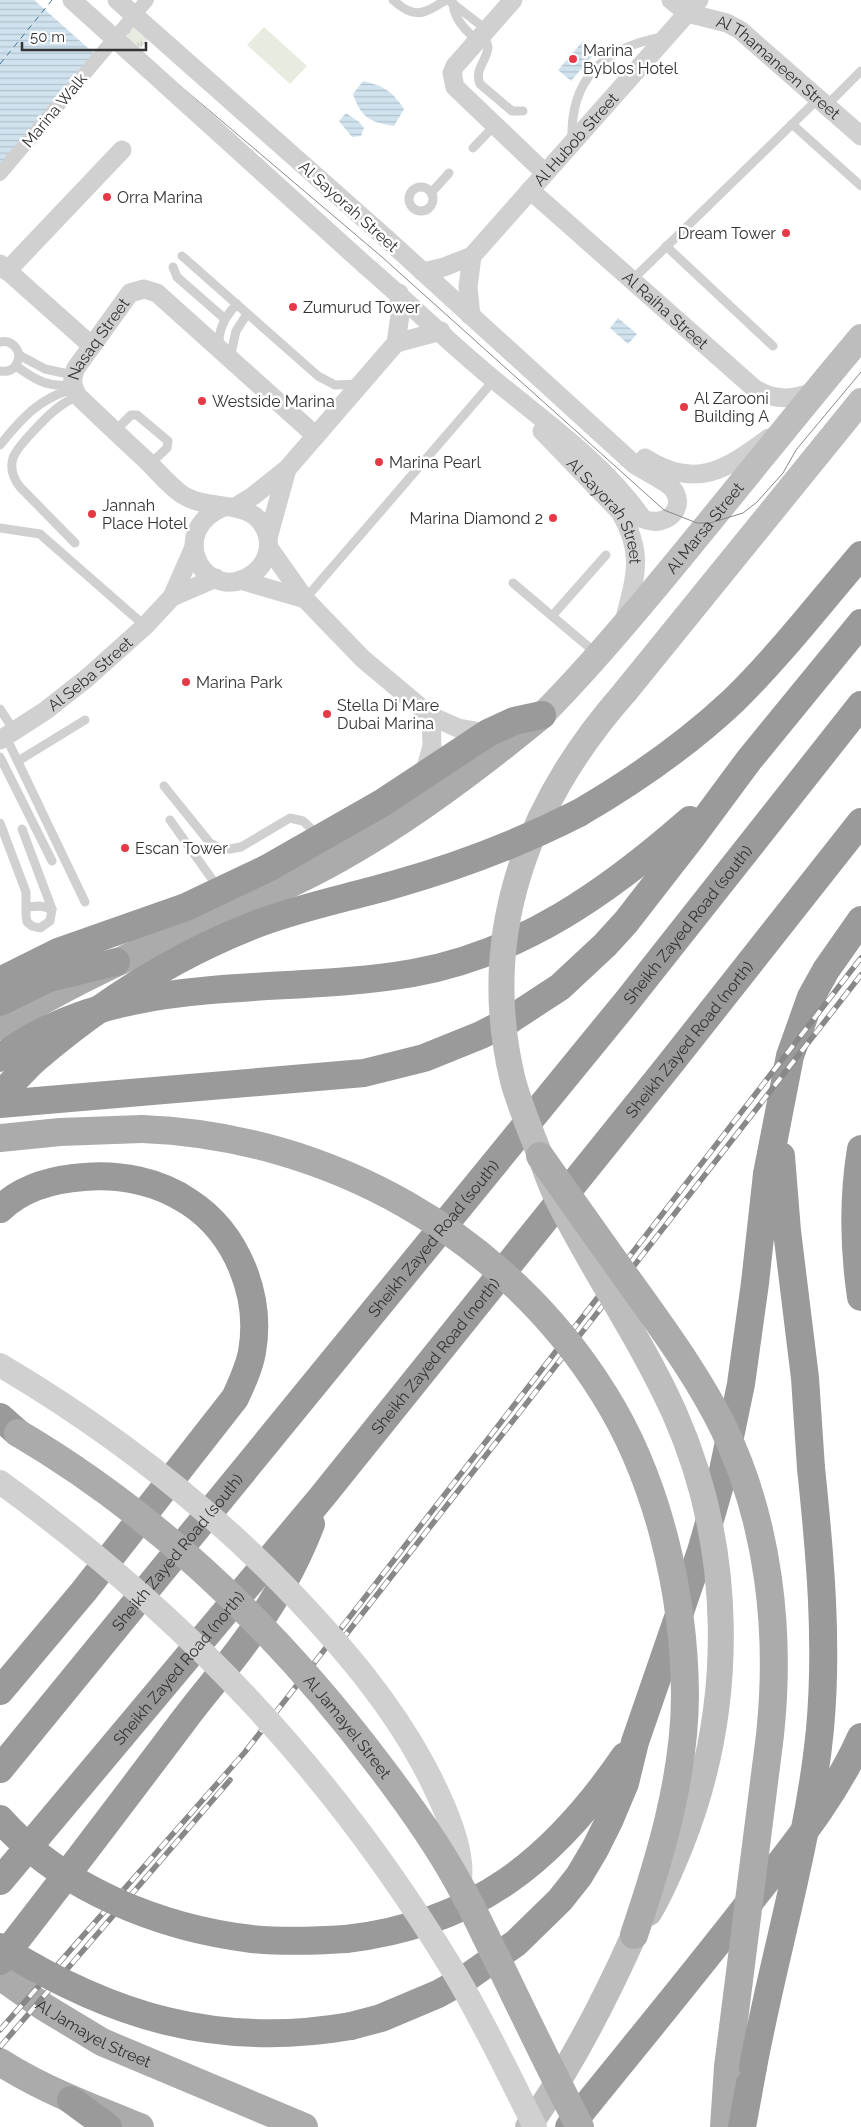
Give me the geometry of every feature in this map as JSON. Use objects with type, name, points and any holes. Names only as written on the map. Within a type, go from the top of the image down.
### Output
[{"type":"highway","points":[[0,1095],[32,1062],[94,1012],[160,970],[206,945],[254,924],[291,912],[474,860],[545,831],[612,794],[675,750],[734,700],[773,658],[861,555]]},
{"type":"highway","points":[[0,1104],[156,1089],[364,1073],[424,1058],[474,1038],[508,1021],[560,987],[605,945],[626,922],[749,760],[861,623]]},
{"type":"highway","name":"Sheikh Zayed Road (south)","points":[[0,1769],[622,1007],[861,705]]},
{"type":"highway","points":[[0,981],[58,952],[150,920],[221,891],[268,868],[382,804],[488,733],[514,721],[542,714]]},
{"type":"highway","points":[[0,1058],[34,1036],[59,1024],[112,1006],[199,992],[357,980],[413,973],[473,958],[502,947],[557,920],[626,873],[690,820],[749,760]]},
{"type":"highway","name":"Sheikh Zayed Road (north)","points":[[0,1881],[321,1498],[670,1064],[861,822]]},
{"type":"highway","points":[[0,1947],[55,1979],[122,2009],[186,2026],[252,2034],[318,2032],[351,2026],[410,2007],[452,1987],[491,1962],[539,1923],[579,1876],[595,1849],[618,1802],[631,1763],[635,1742],[701,1551],[731,1434],[749,1334],[766,1184],[783,1086],[799,1026],[826,970],[861,920]]},
{"type":"highway","points":[[0,1002],[49,978],[116,962]]},
{"type":"highway","points":[[742,2127],[741,2067],[770,1980],[808,1818],[820,1728],[823,1682],[822,1594],[805,1378],[784,1202],[779,1117]]},
{"type":"highway","points":[[861,1149],[856,1193],[856,1226],[861,1297]]},
{"type":"highway","points":[[0,1691],[84,1591],[235,1398],[246,1376],[252,1352],[254,1328],[252,1303],[247,1279],[233,1250],[208,1217],[189,1202],[168,1191],[145,1182],[121,1177],[72,1178],[48,1183],[24,1193],[2,1207]]},
{"type":"highway","points":[[0,1961],[94,1841],[255,1628],[300,1552],[321,1498]]},
{"type":"highway","points":[[569,2127],[723,1936],[817,1815],[844,1773],[861,1738]]},
{"type":"highway","points":[[0,1818],[28,1845],[79,1881],[134,1909],[163,1920],[192,1928],[254,1939],[285,1941],[346,1939],[402,1930],[429,1922],[463,1908],[503,1884],[526,1868],[566,1829],[601,1789],[635,1742]]},
{"type":"highway","points":[[71,2100],[108,2127]]},
{"type":"main road","name":"Al Marsa Street","points":[[542,714],[599,656],[710,523],[861,336]]},
{"type":"main road","points":[[528,2127],[566,2070],[591,2026],[634,1934],[664,1885],[694,1812],[701,1789],[715,1718],[720,1666],[721,1614],[716,1562],[701,1486],[674,1413],[637,1338],[550,1183],[529,1131],[516,1088],[504,1025],[502,971],[507,916],[514,885],[524,855],[550,796],[584,742],[861,401]]},
{"type":"main road","points":[[0,1026],[51,995],[116,962],[269,894],[356,848],[468,774],[542,714]]},
{"type":"main road","points":[[0,1138],[101,1129],[179,1130],[253,1143],[324,1164],[392,1195],[455,1235],[512,1282],[563,1336],[605,1395],[644,1475],[662,1531],[681,1635],[685,1696],[680,1755],[663,1837],[634,1934]]},
{"type":"main road","points":[[540,1156],[680,1354],[710,1401],[736,1458],[747,1488],[768,1580],[773,1624],[774,1691],[741,2067],[724,2127]]},
{"type":"main road","name":"Al Jamayel Street","points":[[6,1425],[84,1475],[146,1521],[176,1547],[262,1630],[318,1689],[369,1752],[416,1817],[460,1885],[580,2127]]},
{"type":"main road","name":"Al Jamayel Street","points":[[0,1976],[44,2008],[102,2042],[304,2127]]},
{"type":"main road","points":[[0,2062],[71,2100],[140,2127]]},
{"type":"street","name":"Al Sayorah Street","points":[[72,0],[441,332],[501,385],[544,419],[612,480],[643,519],[660,523],[667,520],[673,514],[677,504],[676,494],[670,486],[634,464],[579,412],[117,0]]},
{"type":"street","name":"Marina Walk","points":[[0,174],[148,0]]},
{"type":"street","points":[[513,0],[455,66],[452,80],[455,87],[546,173]]},
{"type":"street","points":[[671,0],[693,7]]},
{"type":"street","name":"Al Hubob Street","points":[[422,272],[444,267],[472,256],[693,7]]},
{"type":"street","name":"Al Thamaneen Street","points":[[693,7],[740,30],[861,136]]},
{"type":"street","points":[[92,346],[4,268],[122,150]]},
{"type":"street","name":"Al Raiha Street","points":[[530,190],[755,389],[771,397],[786,399],[801,397],[815,392]]},
{"type":"street","points":[[471,316],[468,287],[472,256]]},
{"type":"street","name":"Nasaq Street","points":[[229,507],[209,505],[181,493],[115,431],[74,386],[92,346],[130,293],[144,289],[157,293],[316,436]]},
{"type":"street","points":[[287,469],[268,543],[266,559],[260,569],[251,576],[232,582],[216,578],[200,566],[195,539],[203,520],[212,512],[229,507],[259,492],[287,469],[396,343],[400,315],[399,294]]},
{"type":"street","points":[[396,343],[441,332]]},
{"type":"street","name":"Al Sayorah Street","points":[[501,385],[524,414],[620,512],[629,527],[635,543],[637,562],[623,626]]},
{"type":"street","name":"Al Sayorah Street","points":[[579,412],[604,426],[640,455],[658,466],[690,475],[721,470],[737,462],[790,423]]},
{"type":"street","name":"Nasaq Street","points":[[181,493],[195,539]]},
{"type":"street","points":[[229,507],[246,510],[257,517],[264,526],[268,543],[305,599],[363,660],[431,716],[458,728],[488,733]]},
{"type":"street","name":"Al Seba Street","points":[[172,598],[195,539]]},
{"type":"street","name":"Al Seba Street","points":[[7,736],[87,678],[145,626],[172,598],[216,578]]},
{"type":"street","points":[[240,580],[305,599]]},
{"type":"street","points":[[424,775],[432,746],[431,716]]},
{"type":"street","points":[[0,1365],[77,1413],[162,1475],[242,1544],[316,1619],[379,1695],[419,1758],[440,1800],[455,1841],[460,1862],[460,1885]]},
{"type":"street","points":[[0,1482],[93,1552],[164,1614],[249,1698],[318,1777],[381,1860],[439,1948],[484,2026],[535,2127]]},
{"type":"lane","points":[[393,0],[404,10],[421,13],[449,1]]},
{"type":"lane","points":[[449,1],[487,43],[488,47],[479,68],[478,78],[480,84],[512,111],[523,111]]},
{"type":"lane","points":[[449,1],[460,24],[481,36]]},
{"type":"lane","points":[[572,142],[573,116],[576,103],[579,92],[590,73],[608,58],[626,48],[646,40],[667,36]]},
{"type":"lane","points":[[631,280],[792,124],[861,71]]},
{"type":"lane","points":[[792,124],[861,186]]},
{"type":"lane","points":[[473,148],[495,125]]},
{"type":"lane","points":[[431,193],[449,173]]},
{"type":"lane","points":[[666,246],[773,346]]},
{"type":"lane","points":[[182,256],[326,382],[344,386],[361,384]]},
{"type":"lane","points":[[173,267],[177,277],[225,318]]},
{"type":"lane","points":[[225,354],[219,333],[225,318],[237,304]]},
{"type":"lane","points":[[225,354],[247,314]]},
{"type":"lane","points":[[0,342],[9,342],[14,345],[20,355],[74,386]]},
{"type":"lane","points":[[0,371],[11,370],[16,366],[20,355]]},
{"type":"lane","points":[[16,366],[48,385],[74,386]]},
{"type":"lane","points":[[305,599],[501,385]]},
{"type":"lane","points":[[0,445],[35,406],[74,386]]},
{"type":"lane","points":[[74,386],[15,453],[12,468],[14,478],[20,487],[75,543]]},
{"type":"lane","points":[[115,431],[131,416],[137,415],[168,441],[167,448],[150,464]]},
{"type":"lane","points":[[0,528],[40,534],[145,626]]},
{"type":"lane","points":[[552,616],[606,555]]},
{"type":"lane","points":[[513,584],[599,656]]},
{"type":"lane","points":[[0,709],[7,736],[18,761],[85,902]]},
{"type":"lane","points":[[18,761],[85,720]]},
{"type":"lane","points":[[0,756],[52,861]]},
{"type":"lane","points":[[164,786],[210,843],[222,849],[230,850],[241,847],[290,818],[303,821],[322,838]]},
{"type":"lane","points":[[170,820],[221,891]]},
{"type":"lane","points":[[0,823],[24,884],[28,922],[36,927],[44,927],[52,917],[52,909],[22,829]]},
{"type":"lane","points":[[27,907],[40,906],[52,909]]},
{"type":"green space","points":[[141,16],[157,29],[129,62],[113,48]]},
{"type":"green space","points":[[264,27],[307,66],[290,84],[247,45]]},
{"type":"water","points":[[0,0],[143,0],[0,166]]},
{"type":"water","points":[[583,41],[596,52],[571,81],[558,70]]},
{"type":"water","points":[[363,81],[387,90],[404,109],[394,126],[379,123],[368,118],[359,109],[353,94]]},
{"type":"water","points":[[346,113],[364,128],[361,136],[352,137],[339,121]]},
{"type":"water","points":[[618,318],[637,334],[628,344],[610,328]]},
{"type":"pier","points":[[34,0],[140,0],[97,56]]},
{"type":"ferry route","points":[[0,64],[52,0]]},
{"type":"tram line","points":[[79,0],[382,257],[664,510],[697,523],[710,523],[743,513],[757,502],[783,473],[796,450],[861,372]]},
{"type":"railway","points":[[0,2030],[245,1752],[861,958]]},
{"type":"railway","points":[[341,1641],[861,975]]},
{"type":"railway","points":[[0,2047],[230,1780]]},
{"type":"place","name":"Marina Byblos Hotel","points":[[573,59]]},
{"type":"place","name":"Orra Marina","points":[[107,197]]},
{"type":"place","name":"Dream Tower","points":[[786,233]]},
{"type":"place","name":"Zumurud Tower","points":[[293,307]]},
{"type":"place","name":"Westside Marina","points":[[202,401]]},
{"type":"place","name":"Al Zarooni Building A","points":[[684,407]]},
{"type":"place","name":"Marina Pearl","points":[[379,462]]},
{"type":"place","name":"Jannah Place Hotel","points":[[92,514]]},
{"type":"place","name":"Marina Diamond 2","points":[[553,518]]},
{"type":"place","name":"Marina Park","points":[[186,682]]},
{"type":"place","name":"Stella Di Mare Dubai Marina","points":[[327,714]]},
{"type":"place","name":"Escan Tower","points":[[125,848]]}]
